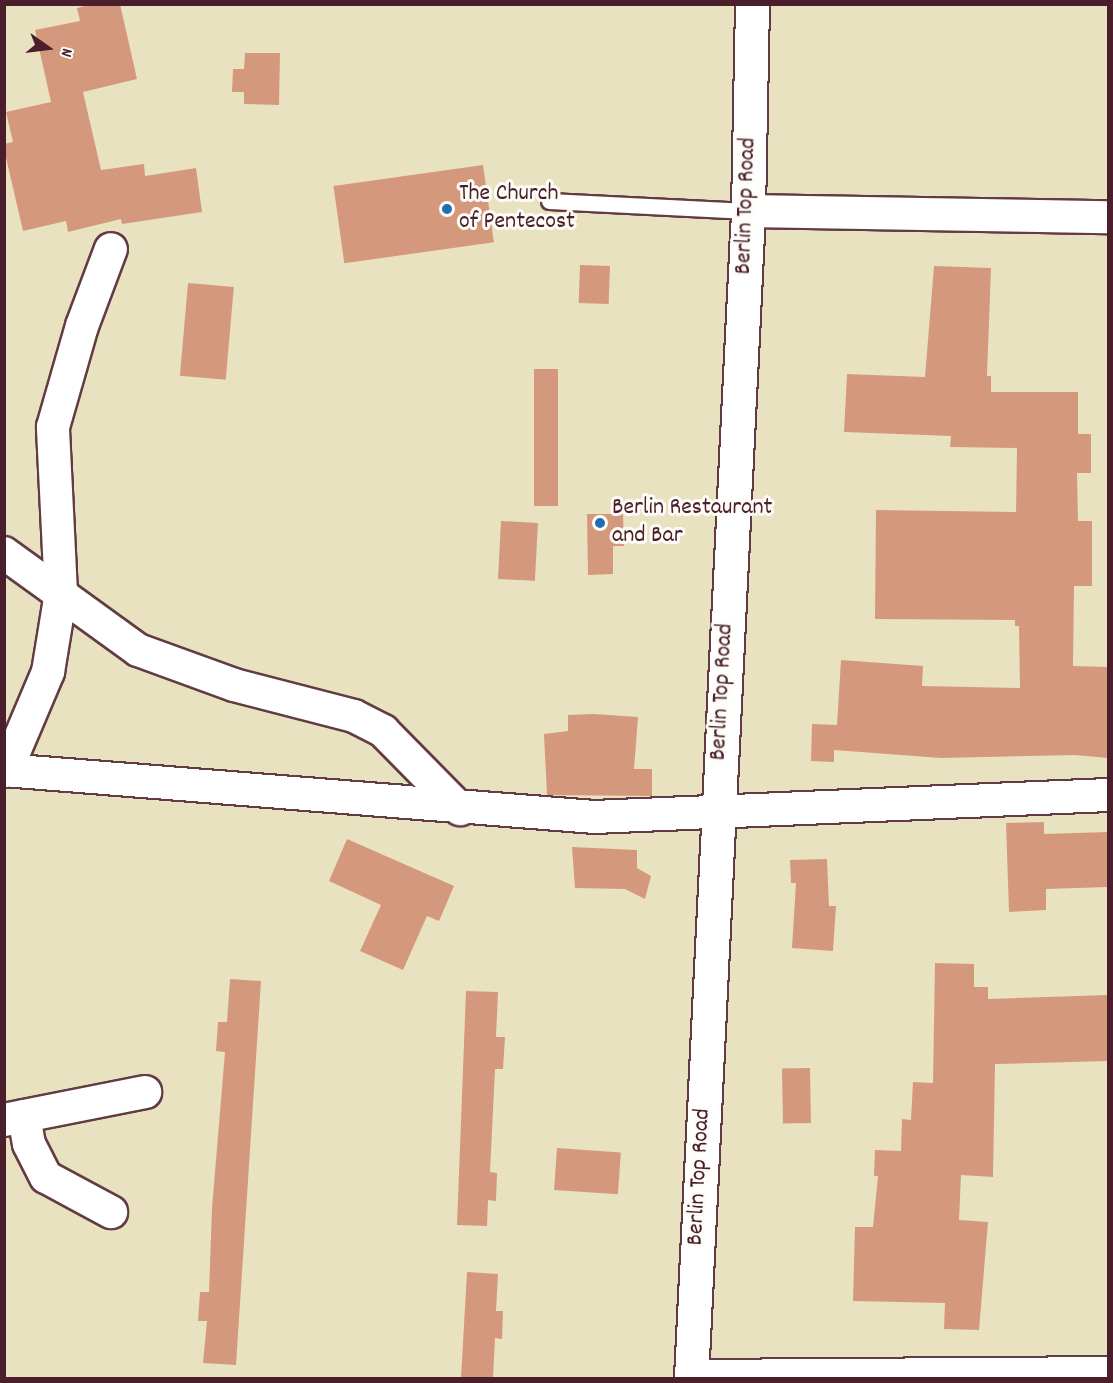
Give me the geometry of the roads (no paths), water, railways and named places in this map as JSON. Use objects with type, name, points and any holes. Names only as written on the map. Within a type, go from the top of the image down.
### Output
[{"type":"street","name":"Berlin Top Road","points":[[691,1377],[716,812],[748,211],[752,4]]},
{"type":"street","points":[[748,211],[1108,217]]},
{"type":"street","points":[[111,249],[82,326],[53,427],[61,594],[48,672],[5,770],[460,809],[594,817],[1108,795]]},
{"type":"street","points":[[4,553],[138,650],[234,685],[354,716],[383,731],[460,809]]},
{"type":"street","points":[[111,1212],[46,1177],[14,1118],[145,1092]]},
{"type":"street","points":[[691,1377],[1108,1373]]},
{"type":"lane","points":[[549,201],[748,211]]},
{"type":"place","name":"The Church of Pentecost","points":[[447,209]]},
{"type":"place","name":"Berlin Restaurant and Bar","points":[[600,523]]}]
